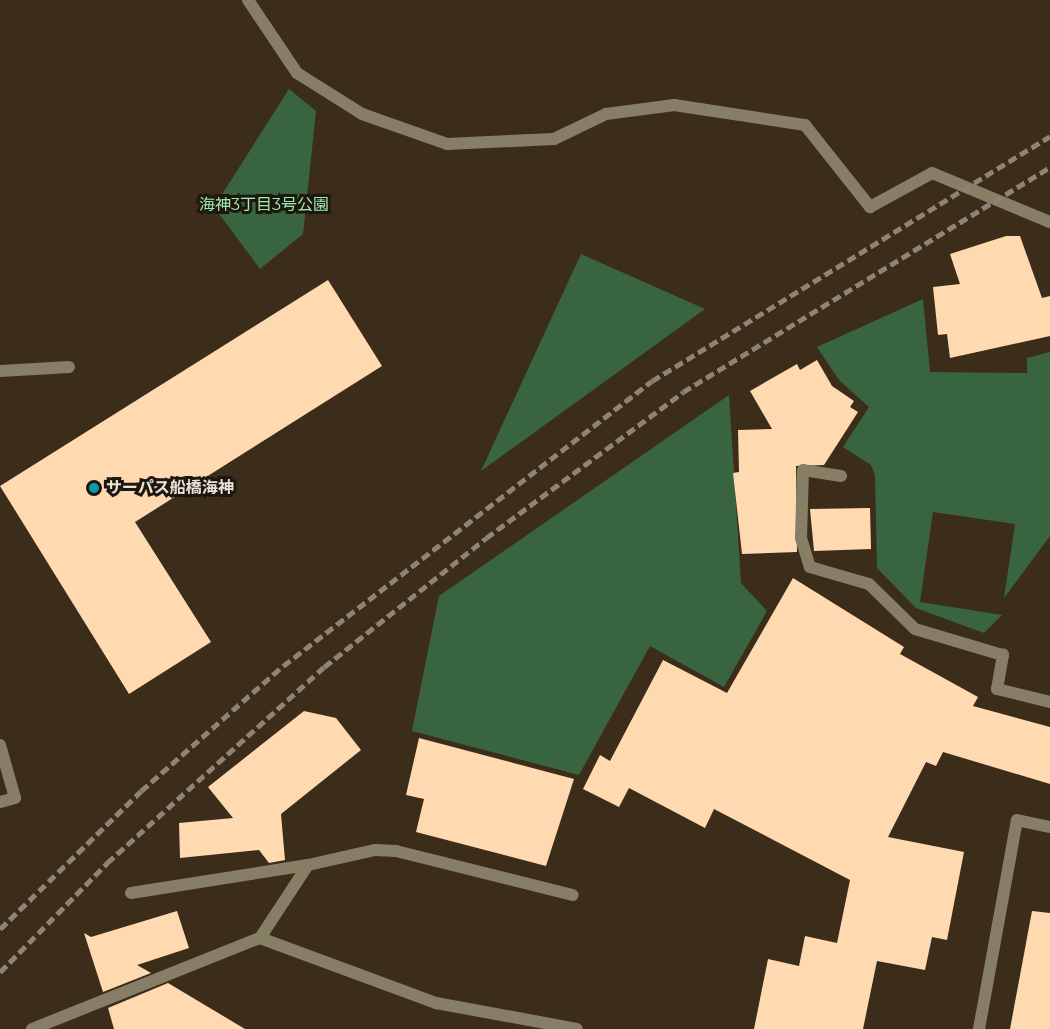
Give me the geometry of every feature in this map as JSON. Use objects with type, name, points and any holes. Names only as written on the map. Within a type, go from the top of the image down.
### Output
[{"type":"street","points":[[248,0],[297,73],[362,114],[447,144],[554,139],[606,114],[674,105],[805,125],[870,207],[932,173],[1050,222]]},
{"type":"street","points":[[0,371],[69,366]]},
{"type":"street","points":[[841,476],[803,470],[801,538],[810,567],[869,584],[915,629],[1003,655],[997,689],[1050,702]]},
{"type":"street","points":[[0,745],[15,798],[0,802]]},
{"type":"street","points":[[979,1029],[1017,820],[1050,826]]},
{"type":"street","points":[[131,893],[308,865],[375,850],[396,850],[573,895]]},
{"type":"street","points":[[32,1029],[260,938],[308,865]]},
{"type":"street","points":[[260,938],[436,1002],[577,1029]]},
{"type":"green space","name":"海神3丁目3号公園","points":[[289,89],[316,111],[303,234],[260,269],[214,207]]},
{"type":"green space","points":[[581,254],[705,309],[481,471]]},
{"type":"green space","points":[[923,299],[930,372],[1027,373],[1027,358],[1050,352],[1050,536],[1004,598],[1015,524],[933,512],[920,602],[1002,615],[984,633],[916,608],[877,568],[875,475],[871,465],[843,447],[869,407],[839,380],[817,347]]},
{"type":"green space","points":[[729,395],[741,583],[767,611],[724,687],[650,646],[579,775],[412,731],[439,596]]},
{"type":"building","points":[[1006,236],[1020,236],[1042,298],[1050,296],[1050,336],[950,358],[947,334],[938,335],[933,287],[960,284],[950,254]]},
{"type":"building","name":"サーパス船橋海神","points":[[328,280],[382,366],[135,522],[211,642],[129,694],[0,486]]},
{"type":"building","points":[[817,360],[832,386],[854,401],[850,407],[858,412],[824,465],[796,466],[797,552],[742,554],[733,473],[739,472],[738,430],[772,429],[750,391],[797,364],[800,370]]},
{"type":"building","points":[[870,508],[871,549],[814,551],[810,509]]},
{"type":"building","points":[[793,578],[904,647],[900,654],[978,697],[973,706],[1050,727],[1050,784],[943,752],[936,766],[926,762],[888,837],[964,852],[947,940],[932,937],[925,970],[877,961],[863,1029],[754,1029],[768,959],[799,966],[805,936],[837,943],[850,880],[714,809],[705,828],[629,788],[619,807],[583,789],[600,755],[610,761],[663,660],[727,693]]},
{"type":"building","points":[[304,711],[336,718],[361,750],[281,814],[285,860],[269,863],[259,850],[180,858],[179,823],[233,818],[208,787]]},
{"type":"building","points":[[419,738],[574,779],[546,866],[416,832],[424,799],[406,795]]},
{"type":"building","points":[[177,911],[189,948],[137,965],[151,973],[103,992],[84,933],[91,937]]},
{"type":"building","points":[[1032,911],[1050,913],[1050,1029],[1010,1029]]},
{"type":"building","points":[[168,983],[245,1029],[114,1029],[108,1008]]},
{"type":"railway","points":[[0,929],[141,791],[283,666],[652,381],[1050,136]]},
{"type":"railway","points":[[0,972],[107,863],[324,667],[486,538],[683,392],[1050,167]]},
{"type":"place","name":"サーパス船橋海神","points":[[94,488]]}]
